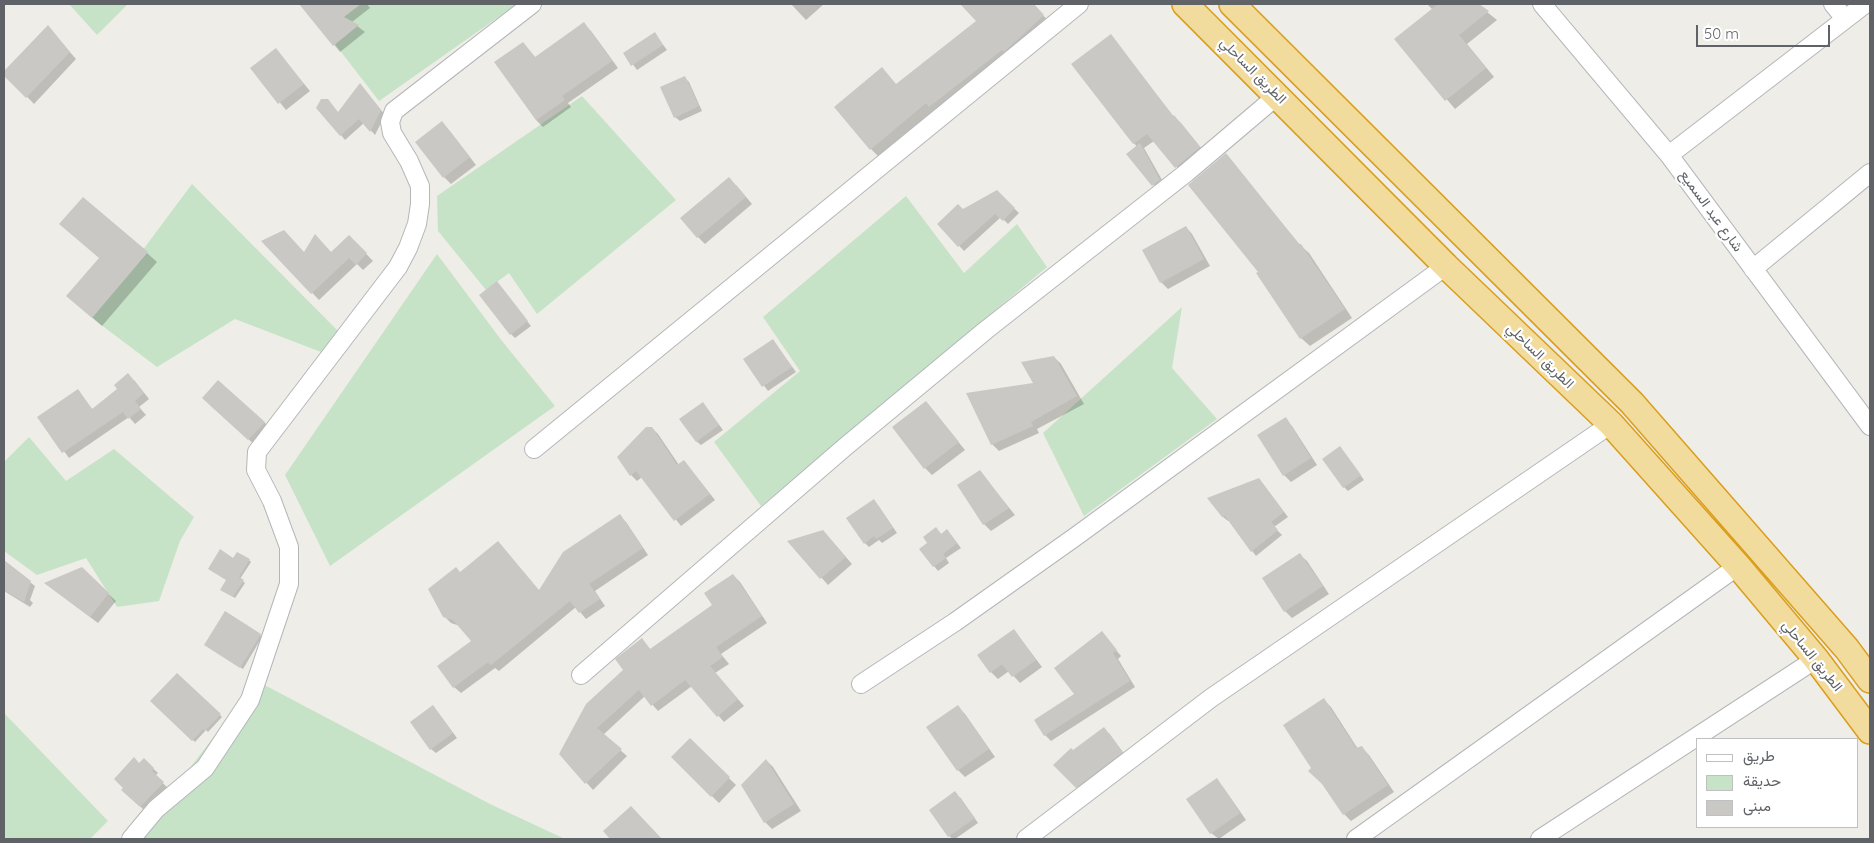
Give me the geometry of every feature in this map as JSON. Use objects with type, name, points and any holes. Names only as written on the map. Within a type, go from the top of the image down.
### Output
[{"type":"highway","name":"الطريق الساحلي","points":[[1185,4],[1278,95],[1446,266],[1612,424],[1738,566],[1816,658],[1870,731]]},
{"type":"highway","points":[[1232,4],[1632,403],[1847,649],[1870,680]]},
{"type":"street","points":[[131,839],[156,809],[205,768],[250,700],[289,584],[289,547],[272,501],[256,470],[257,452],[398,267],[408,248],[417,224],[420,186],[409,161],[392,133],[390,122],[394,111],[532,4]]},
{"type":"street","points":[[534,449],[1079,4]]},
{"type":"street","name":"شارع عبد السميع","points":[[1542,4],[1669,155],[1870,426]]},
{"type":"street","points":[[1833,4],[1845,18]]},
{"type":"street","points":[[1669,155],[1865,4]]},
{"type":"street","points":[[582,675],[845,447],[986,330],[1186,173],[1278,95]]},
{"type":"street","points":[[1753,269],[1870,172]]},
{"type":"street","points":[[861,684],[955,622],[1076,537],[1446,266]]},
{"type":"street","points":[[1026,839],[1211,698],[1612,424]]},
{"type":"street","points":[[1356,839],[1738,566]]},
{"type":"street","points":[[1540,839],[1816,658]]},
{"type":"green space","points":[[69,4],[128,4],[97,35]]},
{"type":"green space","points":[[304,4],[517,4],[379,101]]},
{"type":"green space","points":[[582,96],[676,200],[537,314],[509,273],[486,290],[438,231],[437,196]]},
{"type":"green space","points":[[192,184],[344,337],[321,352],[235,319],[157,367],[92,318]]},
{"type":"green space","points":[[906,196],[964,273],[1017,224],[1047,267],[761,506],[714,442],[800,371],[763,317]]},
{"type":"green space","points":[[437,254],[502,341],[555,406],[330,566],[285,475]]},
{"type":"green space","points":[[1182,307],[1172,368],[1217,419],[1084,516],[1043,433]]},
{"type":"green space","points":[[29,437],[66,481],[114,449],[194,517],[180,541],[159,601],[117,607],[86,558],[37,575],[4,551],[4,462]]},
{"type":"green space","points":[[257,681],[490,804],[565,839],[135,839]]},
{"type":"green space","points":[[4,713],[108,821],[90,839],[4,839]]},
{"type":"building","points":[[299,4],[361,4],[344,17],[359,25],[333,46]]},
{"type":"building","points":[[960,4],[1034,4],[1044,15],[1004,52],[1002,50],[929,107],[926,103],[870,150],[834,107],[882,67],[896,84],[976,21]]},
{"type":"building","points":[[1438,4],[1479,4],[1489,11],[1459,35],[1486,68],[1445,101],[1394,39]]},
{"type":"building","points":[[584,22],[612,61],[562,96],[565,100],[536,120],[494,62],[523,42],[535,57]]},
{"type":"building","points":[[48,25],[70,52],[26,98],[4,76],[4,71]]},
{"type":"building","points":[[655,32],[663,45],[631,66],[623,53]]},
{"type":"building","points":[[1111,34],[1173,116],[1200,147],[1175,168],[1147,134],[1133,144],[1071,64]]},
{"type":"building","points":[[276,48],[304,84],[278,104],[250,68]]},
{"type":"building","points":[[685,76],[699,106],[674,118],[660,87]]},
{"type":"building","points":[[360,83],[381,110],[370,132],[359,119],[340,136],[316,108],[321,99],[328,99],[338,112]]},
{"type":"building","points":[[442,121],[470,157],[443,178],[415,142]]},
{"type":"building","points":[[1140,143],[1160,180],[1152,186],[1126,154]]},
{"type":"building","points":[[1226,153],[1299,244],[1301,244],[1345,309],[1300,339],[1256,273],[1258,272],[1188,185]]},
{"type":"building","points":[[729,177],[746,197],[697,238],[680,218]]},
{"type":"building","points":[[997,190],[1015,208],[1003,221],[995,214],[958,247],[937,224],[958,204],[963,209]]},
{"type":"building","points":[[83,197],[148,252],[92,318],[66,296],[99,258],[59,224]]},
{"type":"building","points":[[1186,226],[1204,259],[1160,283],[1142,250]]},
{"type":"building","points":[[284,230],[304,252],[315,234],[331,252],[349,235],[367,253],[356,265],[349,258],[311,294],[261,241]]},
{"type":"building","points":[[497,281],[528,321],[510,335],[479,295]]},
{"type":"building","points":[[773,339],[792,367],[762,387],[743,359]]},
{"type":"building","points":[[1054,356],[1077,396],[1031,422],[1033,426],[991,445],[966,393],[1033,383],[1021,362]]},
{"type":"building","points":[[128,373],[144,393],[135,401],[141,409],[128,419],[123,412],[62,453],[37,417],[78,389],[92,409],[117,389],[114,385]]},
{"type":"building","points":[[218,380],[265,422],[248,440],[202,398]]},
{"type":"building","points":[[926,401],[959,442],[924,469],[892,427]]},
{"type":"building","points":[[703,402],[719,425],[696,442],[679,419]]},
{"type":"building","points":[[1286,417],[1311,458],[1283,476],[1257,435]]},
{"type":"building","points":[[646,427],[652,427],[677,465],[684,460],[710,494],[674,521],[636,471],[630,476],[617,457]]},
{"type":"building","points":[[1340,446],[1361,475],[1343,488],[1322,459]]},
{"type":"building","points":[[980,470],[1009,508],[983,525],[957,485]]},
{"type":"building","points":[[1259,478],[1284,512],[1271,522],[1278,530],[1251,552],[1225,516],[1222,517],[1207,498]]},
{"type":"building","points":[[874,499],[893,528],[876,539],[874,536],[864,544],[846,518]]},
{"type":"building","points":[[620,514],[643,548],[589,584],[600,599],[579,613],[570,601],[491,665],[488,662],[453,688],[437,666],[471,641],[453,620],[443,617],[428,589],[456,567],[460,572],[498,541],[539,590],[563,552]]},
{"type":"building","points":[[936,527],[941,534],[947,529],[957,543],[943,554],[946,558],[933,567],[919,549],[927,543],[923,537]]},
{"type":"building","points":[[823,530],[846,557],[820,579],[787,541]]},
{"type":"building","points":[[220,549],[233,558],[237,552],[250,559],[239,577],[244,580],[233,597],[220,590],[226,580],[208,569]]},
{"type":"building","points":[[1300,553],[1323,586],[1284,612],[1262,578]]},
{"type":"building","points":[[4,560],[31,581],[24,602],[4,590]]},
{"type":"building","points":[[82,567],[109,593],[90,617],[44,583]]},
{"type":"building","points":[[733,574],[762,616],[716,647],[723,657],[710,666],[738,699],[717,717],[685,680],[651,706],[639,690],[597,728],[622,749],[585,784],[559,754],[586,704],[623,670],[615,659],[642,638],[650,649],[712,605],[704,593]]},
{"type":"building","points":[[225,611],[261,634],[240,668],[204,645]]},
{"type":"building","points":[[1014,629],[1036,660],[1012,677],[1002,664],[990,673],[977,655]]},
{"type":"building","points":[[1102,631],[1117,650],[1113,653],[1130,681],[1044,736],[1034,720],[1074,694],[1054,668]]},
{"type":"building","points":[[177,673],[221,714],[205,731],[203,729],[192,741],[150,701]]},
{"type":"building","points":[[1324,698],[1356,748],[1362,746],[1388,785],[1343,815],[1322,784],[1308,771],[1311,768],[1283,725]]},
{"type":"building","points":[[433,705],[453,733],[430,750],[410,722]]},
{"type":"building","points":[[958,705],[989,749],[957,771],[926,727]]},
{"type":"building","points":[[1104,727],[1123,752],[1076,788],[1053,765],[1071,748],[1073,750]]},
{"type":"building","points":[[690,738],[730,777],[711,797],[671,757]]},
{"type":"building","points":[[134,757],[139,763],[144,758],[154,768],[152,771],[164,782],[140,807],[121,790],[123,788],[114,779]]},
{"type":"building","points":[[766,759],[794,804],[764,823],[741,785]]},
{"type":"building","points":[[1217,778],[1240,813],[1210,834],[1186,799]]},
{"type":"building","points":[[955,791],[975,818],[948,837],[929,810]]},
{"type":"building","points":[[631,806],[662,839],[610,839],[603,831]]}]
